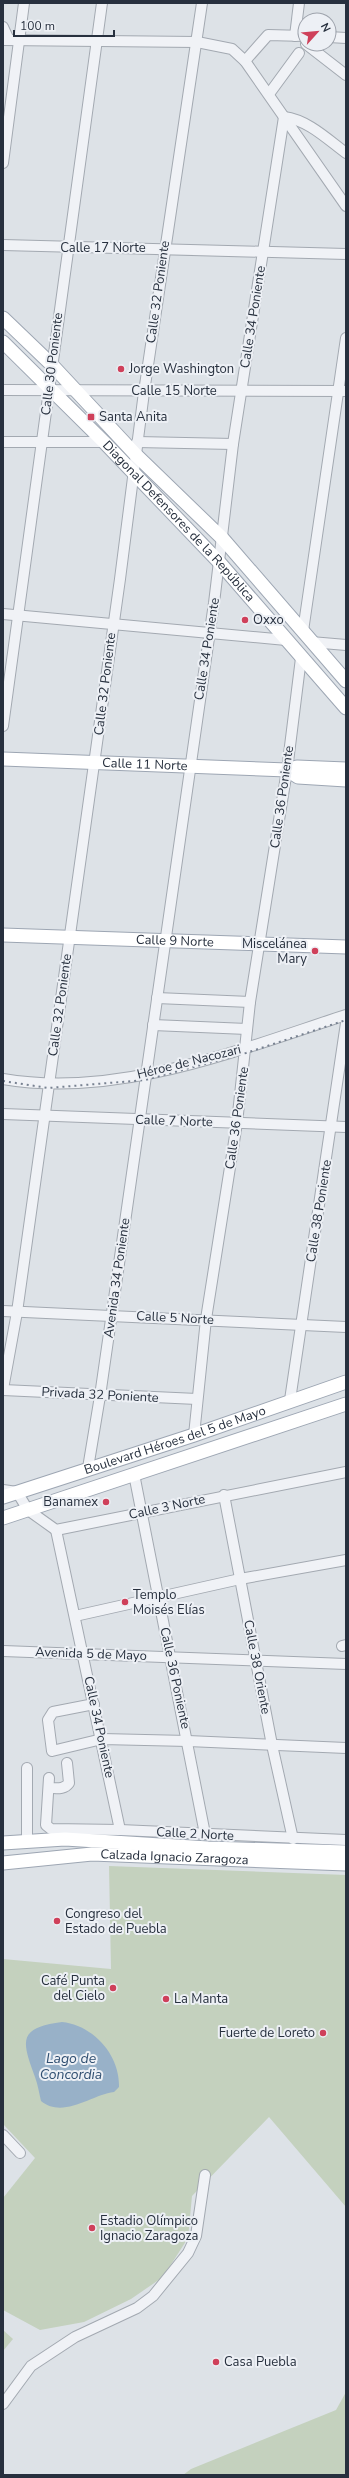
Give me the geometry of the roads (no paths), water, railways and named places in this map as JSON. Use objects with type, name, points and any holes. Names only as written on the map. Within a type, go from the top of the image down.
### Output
[{"type":"main road","name":"Diagonal Defensores de la República","points":[[3,318],[136,448],[223,539],[346,681]]},
{"type":"main road","name":"Diagonal Defensores de la República","points":[[3,342],[104,442],[219,562],[346,708]]},
{"type":"main road","name":"Calle 11 Norte","points":[[3,759],[287,770],[297,766],[346,769]]},
{"type":"main road","name":"Calle 11 Norte","points":[[287,770],[298,776],[346,780]]},
{"type":"main road","name":"Calle 9 Norte","points":[[3,935],[346,946]]},
{"type":"main road","name":"Boulevard Héroes del 5 de Mayo","points":[[3,1497],[88,1468],[194,1435],[290,1400],[346,1382]]},
{"type":"main road","name":"Boulevard Héroes del 5 de Mayo","points":[[3,1518],[346,1404]]},
{"type":"main road","name":"Calzada Ignacio Zaragoza","points":[[3,1843],[65,1834],[208,1848],[346,1852]]},
{"type":"main road","name":"Calzada Ignacio Zaragoza","points":[[3,1863],[92,1854],[346,1864]]},
{"type":"street","points":[[3,158],[10,40],[24,3]]},
{"type":"street","name":"Calle 30 Poniente","points":[[3,726],[50,389],[67,248],[102,3]]},
{"type":"street","name":"Calle 32 Poniente","points":[[3,1390],[17,1312],[48,1084],[95,763],[164,248],[202,3]]},
{"type":"street","points":[[3,27],[10,40]]},
{"type":"street","points":[[245,61],[268,35],[297,36]]},
{"type":"street","points":[[10,40],[197,42],[232,49],[245,61],[269,94],[346,206]]},
{"type":"street","points":[[316,52],[346,75]]},
{"type":"street","points":[[269,94],[299,53]]},
{"type":"street","points":[[284,117],[297,119],[307,124],[346,153]]},
{"type":"street","name":"Calle 34 Poniente","points":[[144,1087],[147,1076],[165,940],[223,539],[233,444],[284,117]]},
{"type":"street","name":"Calle 17 Norte","points":[[3,245],[67,248],[164,248],[263,253],[346,254]]},
{"type":"street","points":[[303,631],[342,391],[346,338]]},
{"type":"street","name":"Calle 15 Norte","points":[[3,390],[50,389],[144,392],[342,391]]},
{"type":"street","points":[[3,442],[104,442]]},
{"type":"street","points":[[136,448],[233,444]]},
{"type":"street","points":[[3,614],[286,640]]},
{"type":"street","points":[[312,642],[346,645]]},
{"type":"street","name":"Calle 36 Poniente","points":[[194,1435],[206,1319],[237,1123],[247,1048],[250,1002],[287,770],[301,658]]},
{"type":"street","points":[[157,998],[250,1002]]},
{"type":"street","name":"Héroe de Nacozari","points":[[3,1079],[48,1084],[147,1076],[247,1048],[346,1015]]},
{"type":"street","name":"Calle 38 Poniente","points":[[290,1400],[332,1126],[346,1023]]},
{"type":"street","points":[[153,1025],[248,1029]]},
{"type":"street","name":"Avenida 34 Poniente","points":[[88,1468],[112,1315],[144,1087]]},
{"type":"street","name":"Calle 7 Norte","points":[[3,1114],[346,1127]]},
{"type":"street","name":"Calle 5 Norte","points":[[3,1311],[206,1319],[346,1327]]},
{"type":"street","name":"Privada 32 Poniente","points":[[3,1390],[100,1396],[197,1399]]},
{"type":"street","name":"Calle 3 Norte","points":[[56,1530],[224,1495],[346,1472]]},
{"type":"street","name":"Calle 36 Poniente","points":[[134,1474],[188,1741],[205,1834]]},
{"type":"street","points":[[3,1490],[17,1492],[28,1510],[56,1530]]},
{"type":"street","name":"Calle 38 Oriente","points":[[224,1495],[272,1745],[293,1839]]},
{"type":"street","name":"Calle 34 Poniente","points":[[56,1530],[102,1739],[120,1830]]},
{"type":"street","points":[[75,1616],[240,1580],[346,1560]]},
{"type":"street","name":"Avenida 5 de Mayo","points":[[3,1650],[346,1664]]},
{"type":"street","points":[[94,1704],[53,1712],[48,1720],[52,1751],[102,1739],[346,1748]]},
{"type":"street","points":[[65,1834],[51,1829],[46,1825],[49,1783],[64,1788],[67,1786],[69,1783],[67,1763]]},
{"type":"street","points":[[27,1768],[27,1840]]},
{"type":"street","name":"Calle 2 Norte","points":[[84,1835],[120,1830],[293,1839],[346,1840]]},
{"type":"street","points":[[3,2135],[20,2153]]},
{"type":"street","points":[[3,2404],[31,2366],[75,2337],[137,2308],[153,2296],[188,2253],[196,2236],[205,2175]]},
{"type":"water","name":"Lago de Concordia","points":[[62,2022],[73,2024],[94,2035],[110,2053],[118,2075],[119,2087],[114,2092],[68,2107],[58,2108],[41,2101],[37,2083],[27,2054],[27,2038],[30,2033],[37,2028]]},
{"type":"railway","points":[[3,1081],[48,1088],[145,1080],[246,1053],[346,1020]]},
{"type":"place","name":"Jorge Washington","points":[[121,369]]},
{"type":"place","name":"Santa Anita","points":[[91,417]]},
{"type":"place","name":"Oxxo","points":[[245,620]]},
{"type":"place","name":"Miscelánea Mary","points":[[315,951]]},
{"type":"place","name":"Banamex","points":[[106,1502]]},
{"type":"place","name":"Templo Moisés Elías","points":[[125,1602]]},
{"type":"place","name":"Congreso del Estado de Puebla","points":[[57,1921]]},
{"type":"place","name":"Café Punta del Cielo","points":[[113,1988]]},
{"type":"place","name":"La Manta","points":[[166,1999]]},
{"type":"place","name":"Fuerte de Loreto","points":[[323,2033]]},
{"type":"place","name":"Estadio Olímpico Ignacio Zaragoza","points":[[92,2228]]},
{"type":"place","name":"Casa Puebla","points":[[216,2362]]}]
